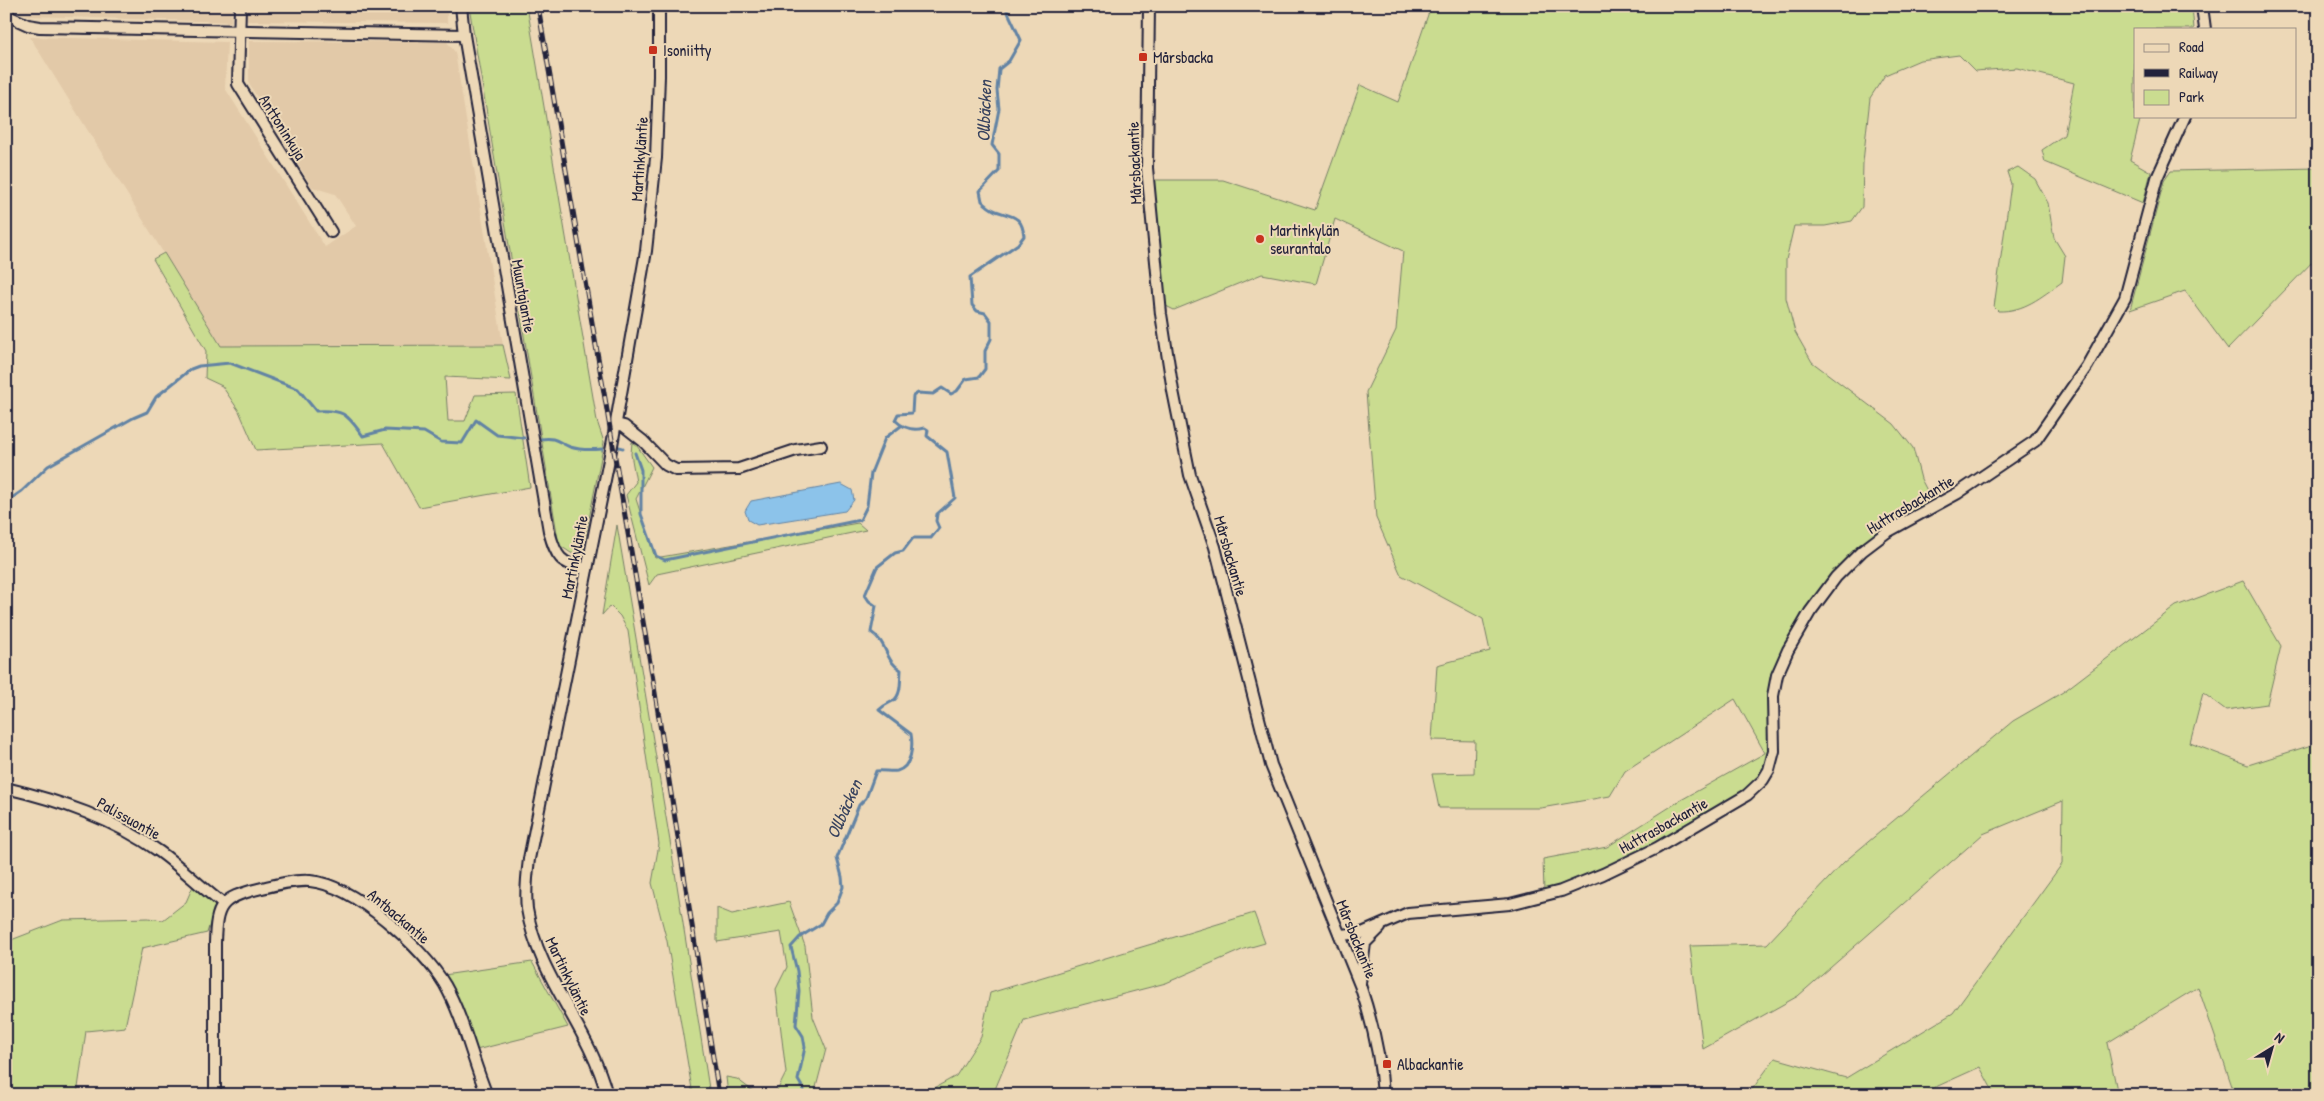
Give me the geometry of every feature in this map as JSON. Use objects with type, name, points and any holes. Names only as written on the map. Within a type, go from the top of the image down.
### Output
[{"type":"street","name":"Anttoninkuja","points":[[240,6],[238,84],[331,232]]},
{"type":"street","name":"Muuntajantie","points":[[461,6],[464,35],[549,531],[558,557],[573,567],[587,569]]},
{"type":"street","name":"Martinkyläntie","points":[[607,1095],[592,1054],[540,958],[527,907],[529,859],[616,424],[646,251],[656,158],[659,6]]},
{"type":"street","name":"Mårsbackantie","points":[[1149,6],[1147,168],[1161,314],[1174,401],[1190,475],[1215,547],[1271,765],[1360,985],[1369,1012],[1378,1055],[1383,1095]]},
{"type":"street","points":[[2202,6],[2206,28]]},
{"type":"street","points":[[6,15],[28,25],[40,27],[464,35]]},
{"type":"street","name":"Huttrasbackantie","points":[[1340,936],[1362,933],[1408,913],[1510,904],[1561,891],[1603,874],[1657,848],[1747,794],[1763,780],[1770,770],[1774,751],[1773,696],[1777,674],[1788,650],[1810,612],[1836,577],[1862,551],[1887,532],[1958,493],[2034,441],[2087,366],[2125,298],[2157,178],[2184,118]]},
{"type":"street","points":[[616,424],[624,426],[642,441],[666,466],[676,470],[739,469],[796,450],[820,446]]},
{"type":"street","name":"Palissuontie","points":[[6,788],[42,796],[88,812],[131,833],[161,853],[222,903]]},
{"type":"street","name":"Antbackantie","points":[[222,903],[232,897],[255,890],[284,883],[310,881],[335,888],[382,918],[426,959],[445,986],[487,1095]]},
{"type":"street","points":[[215,1095],[215,922],[222,903]]},
{"type":"street","name":"Huttrasbackantie","points":[[1360,985],[1365,943],[1382,925]]},
{"type":"shaded area","points":[[20,6],[232,6],[231,22],[31,16],[20,13]]},
{"type":"shaded area","points":[[247,6],[447,6],[447,23],[247,21]]},
{"type":"shaded area","points":[[30,37],[227,42],[225,88],[325,247],[356,226],[335,194],[312,187],[249,84],[249,41],[447,42],[455,52],[503,345],[221,346]]},
{"type":"green space","points":[[469,6],[527,6],[597,421],[604,442],[582,555],[571,553],[559,545]]},
{"type":"green space","points":[[1431,6],[2192,6],[2194,28],[2134,28],[2134,118],[2140,118],[2130,160],[2151,172],[2143,203],[2045,162],[2042,150],[2064,135],[2074,83],[2017,68],[1975,71],[1959,55],[1920,60],[1885,75],[1870,98],[1863,162],[1862,207],[1852,221],[1825,226],[1794,226],[1786,260],[1786,298],[1795,332],[1812,362],[1894,424],[1913,448],[1921,479],[1932,500],[1900,520],[1833,574],[1773,674],[1771,749],[1766,767],[1760,778],[1741,794],[1654,843],[1601,871],[1544,893],[1543,859],[1607,847],[1681,800],[1765,753],[1735,699],[1625,771],[1610,796],[1541,808],[1439,808],[1432,774],[1474,773],[1475,741],[1432,740],[1437,665],[1490,651],[1483,619],[1401,575],[1376,518],[1366,392],[1396,330],[1403,251],[1335,219],[1316,284],[1262,274],[1174,310],[1164,305],[1152,180],[1223,180],[1315,210],[1360,85],[1398,102]]},
{"type":"green space","points":[[2018,167],[2035,179],[2048,203],[2054,238],[2065,256],[2062,282],[2024,306],[2007,311],[1998,311],[1994,307],[2011,184],[2007,172]]},
{"type":"green space","points":[[2318,168],[2318,256],[2228,349],[2185,291],[2130,310],[2164,181],[2171,171]]},
{"type":"green space","points":[[164,253],[221,346],[503,345],[511,380],[445,377],[448,421],[465,421],[475,395],[516,394],[530,487],[419,507],[383,443],[256,450],[239,411],[222,386],[205,378],[206,351],[153,259]]},
{"type":"green space","points":[[632,442],[652,467],[636,499],[655,558],[858,523],[866,530],[657,574],[649,585],[626,495],[636,482],[631,454]]},
{"type":"green space","points":[[617,525],[710,1095],[693,1095],[667,941],[652,883],[659,844],[628,631],[620,616],[610,606],[602,615]]},
{"type":"green space","points":[[2243,581],[2281,646],[2267,704],[2226,710],[2203,693],[2190,743],[2248,765],[2318,743],[2318,1095],[2235,1095],[2198,987],[2107,1043],[2118,1095],[1995,1095],[1980,1067],[1918,1095],[1748,1095],[1775,1058],[1846,1078],[1953,1013],[2062,864],[2063,801],[1983,834],[1798,996],[1703,1049],[1690,946],[1767,944],[1844,862],[2013,721],[2063,692],[2176,606]]},
{"type":"green space","points":[[193,886],[211,898],[215,907],[207,933],[142,948],[125,1027],[86,1031],[77,1095],[6,1095],[6,942],[63,920],[148,918],[163,920],[186,902]]},
{"type":"green space","points":[[789,902],[805,946],[813,1017],[826,1049],[814,1095],[775,1095],[786,1073],[776,989],[787,967],[781,932],[717,942],[717,908],[732,914]]},
{"type":"green space","points":[[1254,913],[1265,943],[1244,949],[1166,983],[1024,1020],[996,1087],[990,1095],[922,1095],[956,1076],[981,1037],[990,993]]},
{"type":"green space","points":[[532,962],[568,1027],[476,1050],[463,1010],[444,975]]},
{"type":"green space","points":[[726,1077],[737,1079],[758,1095],[728,1095]]},
{"type":"water","points":[[841,484],[852,490],[854,500],[845,511],[757,525],[748,520],[745,511],[751,501]]},
{"type":"waterway","name":"Ollbäcken","points":[[803,1095],[804,1090],[798,1080],[805,1047],[803,1036],[796,1025],[799,991],[797,971],[791,947],[800,937],[821,924],[827,913],[837,903],[843,887],[837,858],[859,805],[866,798],[876,771],[897,771],[902,769],[909,761],[912,744],[911,734],[879,710],[893,701],[898,695],[901,670],[891,661],[881,641],[871,632],[876,606],[865,595],[877,567],[895,553],[903,551],[913,538],[931,538],[939,528],[936,521],[937,514],[955,498],[947,452],[927,436],[928,430],[925,428],[909,428],[895,420],[898,414],[912,413],[913,396],[918,393],[933,394],[942,388],[951,394],[957,391],[966,379],[979,377],[985,369],[985,351],[991,339],[991,321],[985,313],[977,311],[972,305],[970,277],[1018,244],[1024,236],[1023,229],[1018,220],[989,207],[982,201],[980,191],[999,171],[999,154],[992,145],[999,109],[997,90],[999,69],[1009,61],[1021,40],[1005,6]]},
{"type":"waterway","points":[[6,502],[22,491],[48,466],[147,412],[156,397],[191,369],[199,366],[230,363],[298,389],[316,411],[339,412],[349,418],[363,436],[385,430],[424,432],[441,442],[462,443],[476,420],[497,435],[524,438]]},
{"type":"waterway","points":[[635,453],[641,470],[641,514],[656,556],[665,560],[860,520],[867,506],[871,473],[885,438],[901,426]]},
{"type":"waterway","points":[[540,439],[553,439],[578,449],[602,449]]},
{"type":"waterway","points":[[619,447],[623,448]]},
{"type":"railway","points":[[538,6],[652,674],[719,1095]]},
{"type":"place","name":"Isoniitty","points":[[653,50]]},
{"type":"place","name":"Mårsbacka","points":[[1143,57]]},
{"type":"place","name":"Martinkylän seurantalo","points":[[1260,239]]},
{"type":"place","name":"Albackantie","points":[[1387,1064]]}]
